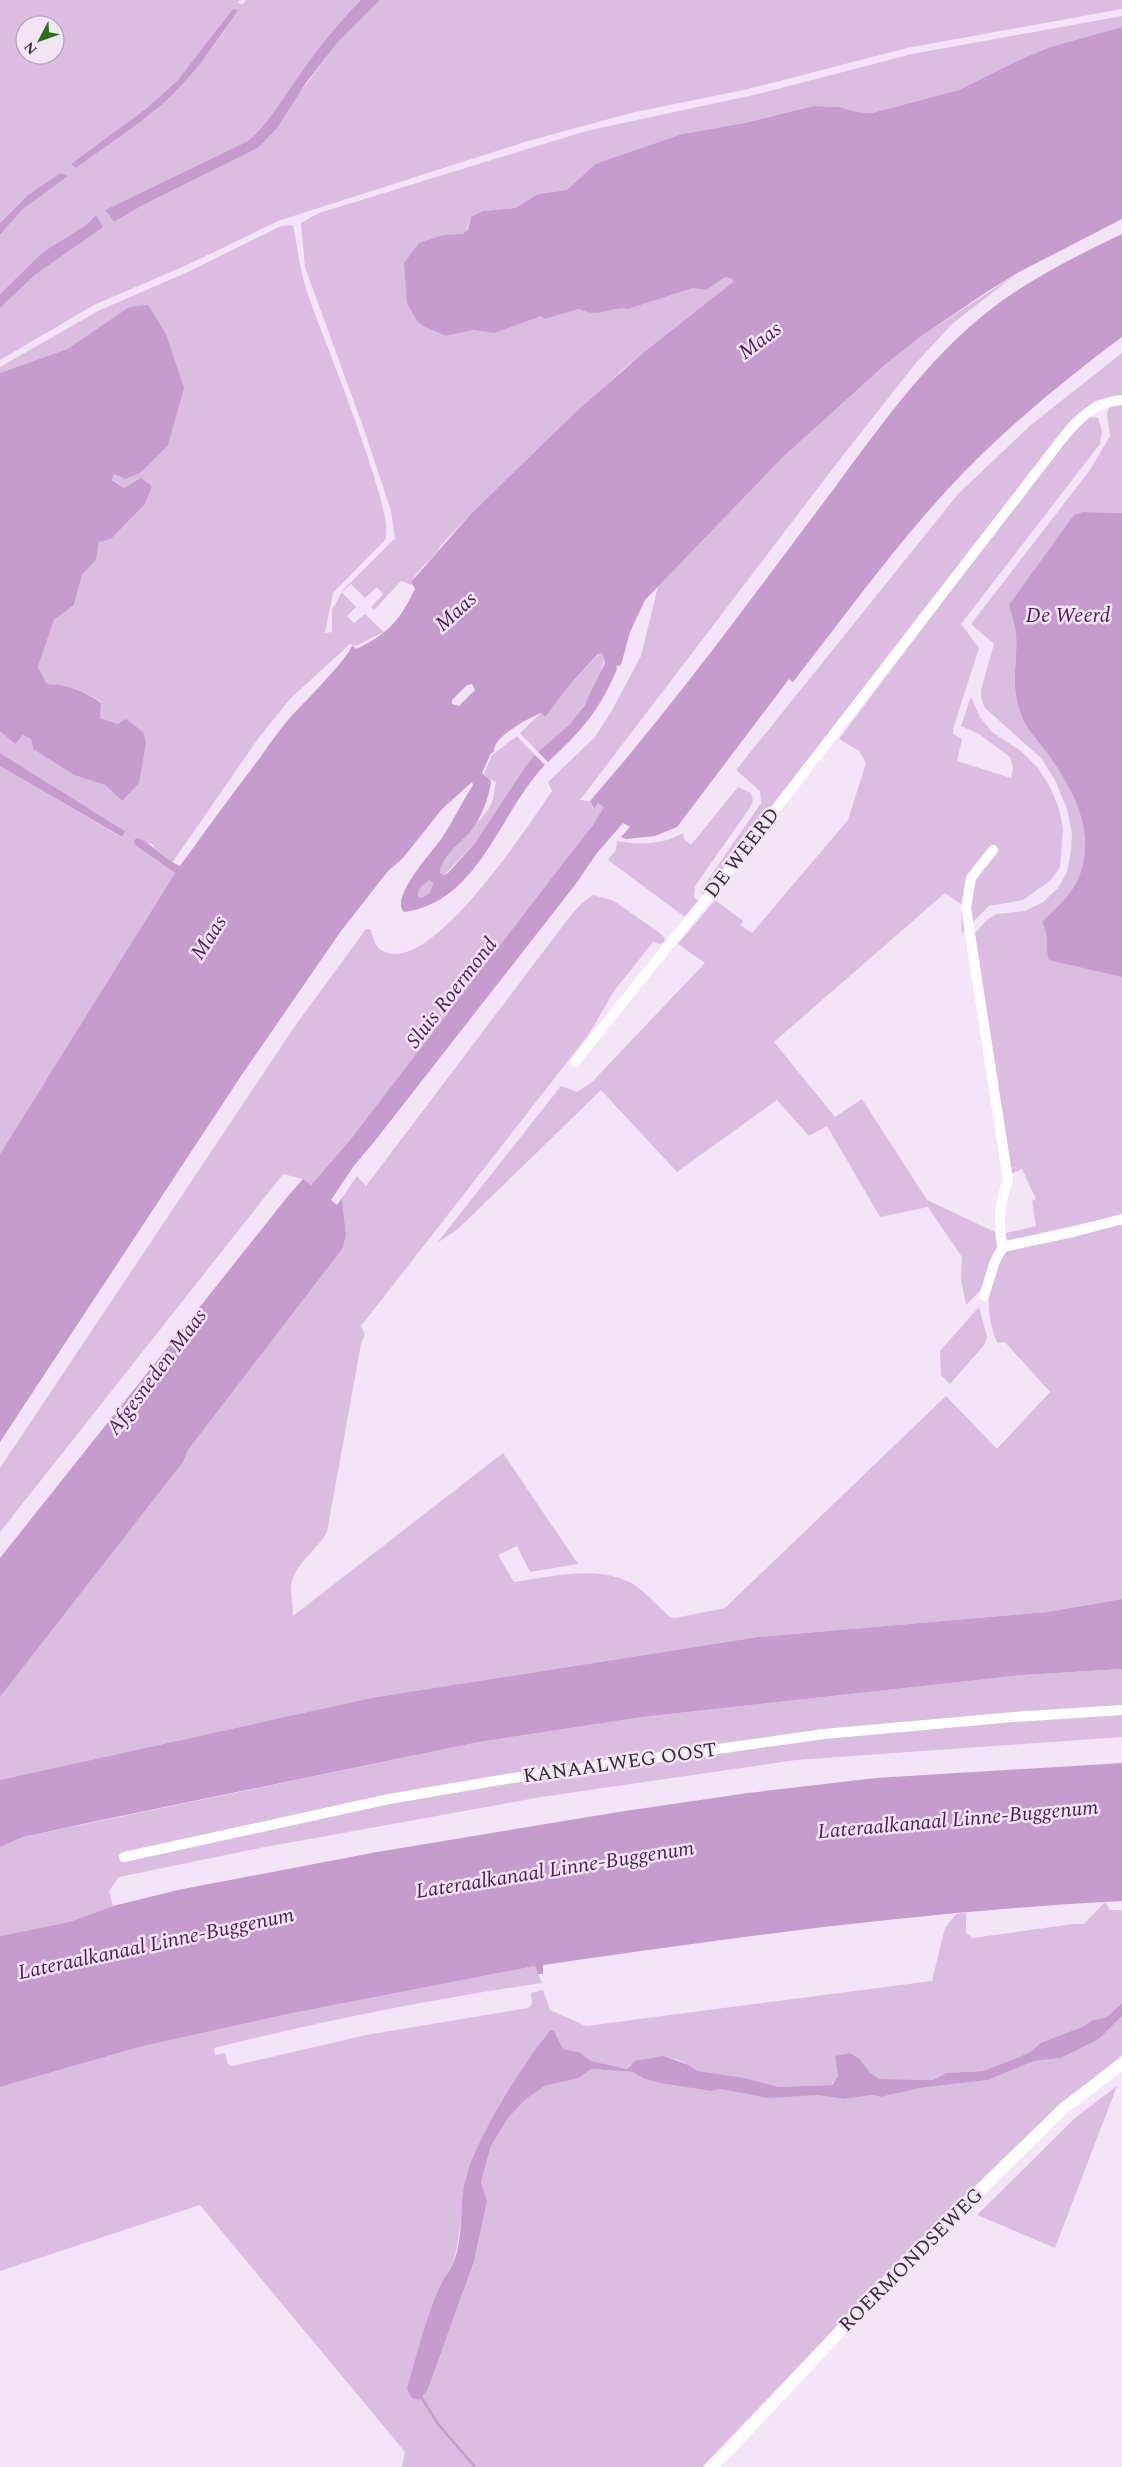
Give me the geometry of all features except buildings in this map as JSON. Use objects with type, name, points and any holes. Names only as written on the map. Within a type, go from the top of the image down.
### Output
[{"type":"main road","name":"ROERMONDSEWEG","points":[[711,2467],[912,2257],[1063,2109],[1122,2064]]},
{"type":"street","name":"DE WEERD","points":[[575,1062],[710,894],[1062,439],[1080,418],[1097,406],[1122,400]]},
{"type":"street","points":[[984,1296],[995,1261],[1003,1247],[999,1230],[1001,1202],[1008,1180],[966,908],[971,878],[993,850]]},
{"type":"street","points":[[1003,1247],[1122,1219]]},
{"type":"street","name":"KANAALWEG OOST","points":[[124,1857],[389,1799],[506,1779],[824,1734],[1014,1717],[1122,1710]]},
{"type":"shaded area","points":[[0,0],[240,0],[238,2],[242,5],[246,0],[361,0],[324,42],[271,116],[248,141],[105,210],[114,222],[145,204],[258,148],[338,42],[380,0],[1122,0],[1122,9],[907,48],[748,89],[631,113],[528,141],[278,221],[187,265],[94,305],[0,360],[0,308],[36,274],[63,253],[96,215],[86,225],[43,252],[0,294],[0,235],[23,209],[67,176],[60,173],[28,195],[0,223]],"holes":[[[237,10],[222,35],[186,78],[144,116],[76,168],[72,164],[147,108],[178,80]]]},
{"type":"shaded area","points":[[1122,16],[1122,27],[1050,47],[959,90],[872,113],[857,112],[840,107],[813,106],[745,123],[682,134],[595,164],[567,190],[538,194],[515,208],[483,211],[470,219],[466,232],[460,235],[451,235],[417,321],[424,327],[446,336],[473,330],[481,331],[515,325],[521,321],[541,316],[545,319],[579,309],[598,312],[628,309],[693,288],[706,290],[726,277],[732,279],[733,282],[622,370],[470,515],[420,569],[411,585],[401,581],[374,610],[371,607],[383,594],[377,587],[365,598],[351,584],[342,592],[395,538],[391,511],[366,435],[305,267],[301,223],[319,213],[586,131],[758,94],[912,54]]},
{"type":"shaded area","points":[[293,225],[305,284],[369,461],[386,524],[385,540],[333,593],[325,633],[332,632],[332,610],[342,592],[356,607],[347,616],[354,623],[365,614],[384,632],[356,646],[350,644],[291,698],[260,736],[172,863],[160,855],[151,843],[135,845],[175,873],[0,1154],[0,766],[121,837],[125,831],[0,753],[0,731],[14,743],[23,735],[31,739],[33,749],[74,775],[105,785],[122,801],[118,724],[100,718],[101,702],[95,698],[82,691],[47,684],[38,667],[54,620],[74,605],[82,575],[96,560],[99,541],[111,539],[145,504],[152,485],[124,488],[112,479],[129,307],[67,349],[0,373],[0,367],[98,311],[190,271],[281,226]]},
{"type":"shaded area","points":[[1015,275],[952,324],[915,364],[837,463],[580,800],[590,801],[593,809],[598,803],[604,807],[582,841],[350,1140],[311,1185],[303,1179],[283,1174],[0,1532],[0,1468],[295,1026],[366,929],[370,929],[376,944],[383,951],[403,953],[426,942],[452,921],[477,893],[523,834],[552,791],[548,782],[595,737],[611,712],[641,656],[658,586],[783,457],[886,364],[920,337]]},
{"type":"shaded area","points":[[1122,353],[1122,395],[1095,401],[1071,420],[704,898],[701,890],[761,803],[760,791],[736,770],[959,493],[1032,424]]},
{"type":"shaded area","points":[[1122,404],[1122,513],[1083,512],[1009,605],[1016,634],[1015,684],[1018,705],[1028,728],[1059,770],[1074,798],[1080,812],[1085,842],[1084,858],[1074,887],[1043,922],[1049,959],[1122,977],[1122,1215],[1005,1241],[1002,1234],[1036,1226],[1032,1201],[1036,1199],[1022,1169],[1009,1175],[1008,1169],[1019,1167],[1009,1168],[971,937],[988,919],[997,914],[1025,911],[1043,902],[1058,888],[1067,872],[1072,833],[1067,809],[1055,780],[1041,758],[985,708],[981,698],[981,690],[994,644],[971,624],[1090,470],[1110,436],[1107,414],[1109,407]]},
{"type":"shaded area","points":[[1088,417],[1098,418],[1102,431],[1100,444],[961,624],[979,648],[953,729],[953,734],[962,739],[957,761],[1011,778],[1013,768],[1010,757],[979,734],[961,726],[971,697],[980,717],[992,732],[1022,752],[1038,768],[1050,787],[1059,809],[1063,829],[1060,867],[1051,880],[1023,900],[989,906],[962,933],[961,904],[945,893],[774,1042],[835,1117],[862,1099],[927,1200],[995,1232],[997,1249],[982,1289],[966,1305],[961,1279],[962,1257],[928,1207],[880,1217],[827,1126],[809,1136],[777,1100],[677,1172],[601,1090],[458,1229],[437,1243],[561,1086],[577,1092],[592,1082],[705,963],[678,944],[715,900],[743,921],[740,925],[752,933],[848,820],[866,763],[859,751],[839,739],[1030,486],[1075,429]]},
{"type":"shaded area","points":[[600,653],[603,654],[604,661],[602,670],[587,700],[571,723],[538,752],[520,733],[541,713],[545,716],[571,683]]},
{"type":"shaded area","points":[[517,736],[535,755],[525,767],[475,843],[444,875],[440,872],[447,854],[483,816],[492,802],[496,782],[487,778],[484,773],[492,755]]},
{"type":"shaded area","points":[[738,787],[751,793],[753,801],[695,886],[694,897],[700,903],[685,917],[608,860],[616,850],[617,841],[651,843],[667,840],[683,833],[684,839],[691,845]]},
{"type":"shaded area","points":[[429,880],[433,883],[430,893],[421,898],[418,896],[419,889]]},
{"type":"shaded area","points":[[593,895],[614,901],[660,933],[665,939],[664,942],[660,944],[653,942],[614,991],[589,1034],[361,1326],[365,1334],[361,1344],[327,1532],[300,1565],[292,1580],[293,1616],[503,1453],[578,1564],[530,1572],[517,1546],[498,1555],[514,1582],[555,1575],[598,1574],[612,1576],[631,1583],[643,1591],[670,1617],[675,1618],[725,1608],[946,1396],[997,1449],[1050,1392],[1005,1342],[998,1343],[996,1340],[992,1329],[989,1304],[991,1280],[995,1268],[1009,1249],[1111,1225],[1122,1225],[1122,1599],[1047,1612],[758,1637],[371,1698],[0,1780],[0,1697],[183,1462],[188,1450],[343,1248],[346,1235],[342,1198],[357,1176],[366,1186],[571,915]]},
{"type":"shaded area","points":[[979,1307],[987,1337],[984,1345],[950,1384],[941,1375],[940,1351]]},
{"type":"shaded area","points":[[1122,1669],[1122,1706],[743,1741],[579,1764],[121,1855],[120,1861],[380,1805],[474,1787],[842,1734],[1122,1712],[1122,1737],[796,1760],[541,1797],[260,1848],[119,1877],[109,1891],[113,1906],[69,1922],[0,1936],[0,1847],[23,1837],[479,1742],[642,1717],[1023,1675]]},
{"type":"shaded area","points":[[1105,1902],[1110,1910],[1122,1910],[1122,2003],[1107,2017],[1093,2020],[1082,2027],[1040,2043],[1032,2051],[983,2071],[946,2073],[933,2080],[880,2079],[870,2073],[860,2059],[850,2053],[835,2056],[838,2076],[831,2085],[778,2087],[697,2071],[680,2061],[665,2058],[657,2058],[630,2065],[627,2069],[591,2061],[579,2052],[563,2049],[550,2030],[542,2040],[492,2122],[466,2175],[458,2242],[453,2264],[441,2284],[407,2389],[428,2389],[474,2263],[487,2201],[481,2182],[491,2146],[508,2118],[526,2099],[545,2086],[579,2078],[591,2069],[633,2072],[644,2079],[665,2084],[711,2091],[720,2089],[752,2095],[817,2095],[845,2099],[872,2095],[881,2097],[920,2088],[988,2080],[1034,2061],[1061,2058],[1099,2039],[1122,2016],[1122,2055],[1055,2110],[935,2224],[702,2467],[402,2467],[405,2452],[200,2205],[0,2271],[0,2087],[143,2046],[288,2014],[535,1966],[542,1983],[418,2003],[295,2029],[214,2048],[215,2055],[225,2053],[228,2064],[232,2066],[366,2035],[528,2008],[532,2004],[531,1993],[543,1990],[550,2010],[586,2026],[932,1981],[945,1928],[956,1914],[966,1913],[966,1933],[973,1938],[1084,1924]]},
{"type":"shaded area","points":[[1117,2086],[1055,2248],[977,2215],[1075,2118]]},
{"type":"water","points":[[361,0],[380,0],[338,42],[306,83],[277,128],[258,148],[145,204],[114,222],[105,210],[248,141],[271,116],[324,42]]},
{"type":"water","points":[[233,9],[238,10],[221,36],[193,73],[172,95],[140,122],[76,168],[71,164],[147,108],[178,80]]},
{"type":"water","name":"Maas","points":[[1122,27],[1122,219],[1019,272],[920,337],[886,364],[783,457],[645,600],[630,632],[621,665],[616,666],[617,669],[611,683],[597,708],[581,729],[548,762],[538,752],[570,724],[584,706],[605,663],[602,653],[598,654],[571,683],[545,717],[541,713],[528,719],[499,740],[482,773],[491,781],[481,815],[470,832],[447,855],[440,873],[444,875],[448,873],[475,843],[525,767],[535,755],[545,765],[514,806],[486,852],[470,873],[452,891],[430,905],[404,912],[401,905],[402,896],[407,886],[442,838],[473,785],[472,782],[442,809],[403,858],[388,871],[341,931],[241,1076],[0,1442],[0,1154],[175,873],[135,845],[134,840],[138,838],[144,841],[180,866],[284,724],[321,685],[352,645],[356,649],[377,638],[392,625],[415,589],[411,582],[470,515],[578,410],[643,353],[733,282],[732,279],[726,277],[706,290],[693,288],[628,309],[592,313],[579,309],[545,319],[541,316],[494,333],[473,330],[446,336],[424,327],[417,321],[407,303],[404,263],[419,243],[444,235],[463,234],[468,229],[471,217],[483,211],[515,208],[538,194],[567,190],[595,164],[682,134],[745,123],[813,106],[840,107],[857,112],[872,113],[959,90],[1050,47]],"holes":[[[472,684],[475,690],[459,706],[452,704],[452,700],[467,685]],[[429,880],[433,883],[430,893],[421,898],[418,896],[419,889]]]},
{"type":"water","points":[[60,173],[68,176],[23,209],[0,235],[0,223],[28,195]]},
{"type":"water","points":[[96,215],[103,227],[36,274],[0,308],[0,294],[43,252],[86,225]]},
{"type":"water","name":"Afgesneden Maas","points":[[1122,234],[1122,337],[1031,409],[988,448],[927,512],[793,682],[789,679],[677,827],[655,836],[626,839],[621,837],[630,827],[623,823],[597,853],[575,885],[353,1167],[331,1200],[337,1205],[342,1198],[346,1235],[343,1248],[188,1450],[183,1462],[0,1697],[0,1558],[288,1196],[303,1179],[311,1185],[350,1140],[592,826],[604,807],[598,803],[594,809],[590,801],[710,654],[863,450],[924,373],[970,327],[1010,295],[1073,258]]},
{"type":"water","points":[[148,305],[166,334],[184,388],[168,445],[140,473],[125,479],[114,474],[112,480],[124,488],[141,478],[152,486],[145,504],[111,539],[99,542],[96,560],[82,575],[74,605],[54,620],[38,667],[47,684],[75,689],[101,703],[100,718],[118,724],[126,719],[143,732],[146,743],[139,783],[122,801],[105,785],[74,775],[33,749],[31,739],[23,735],[15,744],[0,731],[0,373],[67,349],[129,307]]},
{"type":"water","name":"De Weerd","points":[[1083,512],[1122,513],[1122,977],[1049,960],[1046,932],[1042,922],[1074,887],[1084,858],[1085,842],[1080,812],[1074,798],[1059,770],[1031,733],[1022,717],[1015,684],[1016,634],[1009,605],[1074,515]]},
{"type":"water","points":[[0,753],[125,831],[122,837],[0,766]]},
{"type":"water","points":[[1122,1599],[1122,1669],[1023,1675],[642,1717],[479,1742],[23,1837],[0,1847],[0,1780],[371,1698],[758,1637],[1047,1612]]},
{"type":"water","name":"Lateraalkanaal Linne-Buggenum","points":[[1122,1763],[1122,1901],[977,1911],[759,1935],[543,1965],[543,1974],[538,1974],[535,1966],[288,2014],[143,2046],[0,2087],[0,1936],[69,1922],[113,1906],[178,1890],[377,1852],[625,1811],[748,1793],[876,1778]]},
{"type":"water","points":[[1122,2003],[1122,2016],[1099,2039],[1061,2058],[1034,2061],[988,2080],[920,2088],[881,2097],[872,2095],[845,2099],[817,2095],[768,2098],[720,2089],[711,2091],[665,2084],[644,2079],[633,2072],[591,2069],[579,2078],[545,2086],[526,2099],[508,2118],[491,2146],[481,2182],[487,2201],[474,2262],[428,2389],[419,2400],[412,2398],[407,2389],[431,2309],[457,2253],[464,2185],[473,2157],[503,2100],[550,2030],[554,2031],[563,2049],[579,2052],[591,2061],[627,2069],[635,2061],[663,2056],[689,2065],[697,2071],[744,2078],[778,2087],[832,2085],[838,2076],[835,2056],[850,2053],[860,2059],[870,2073],[880,2079],[933,2080],[946,2073],[983,2071],[1032,2051],[1040,2043],[1082,2027],[1093,2020],[1107,2017]]},
{"type":"waterway","points":[[420,2395],[438,2424],[475,2467]]},
{"type":"water label","name":"Sluis Roermond","points":[[452,993]]}]
